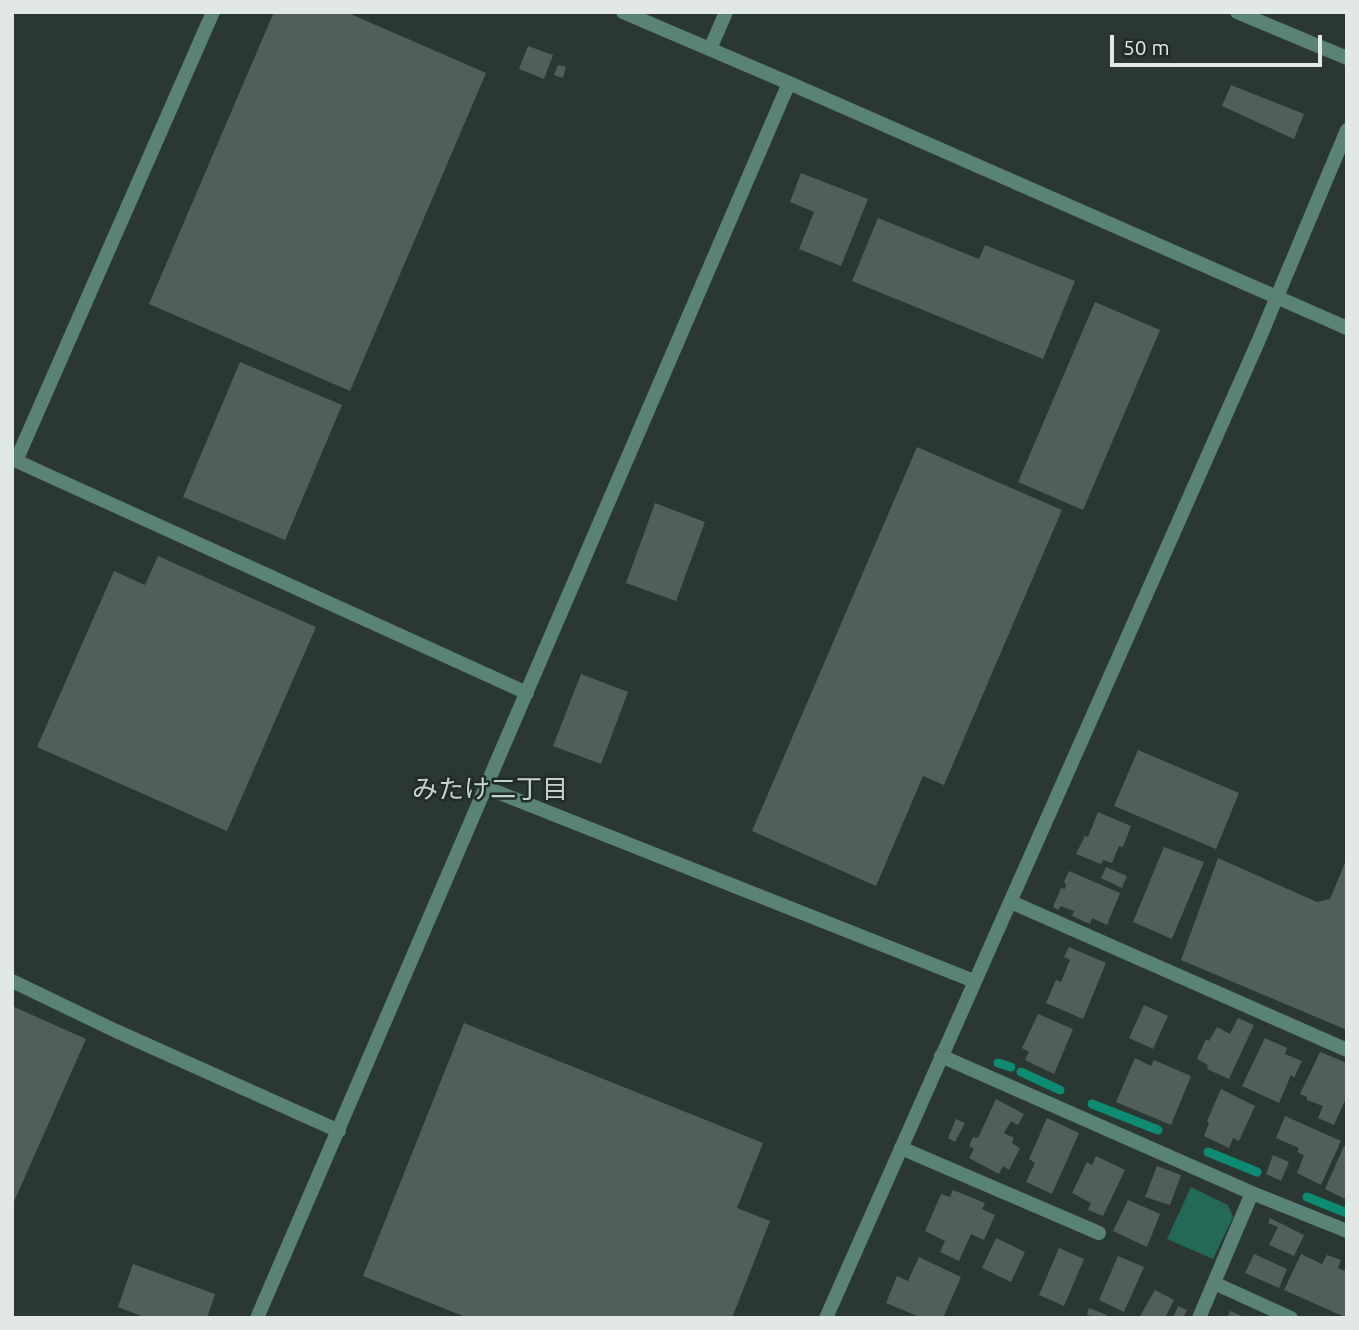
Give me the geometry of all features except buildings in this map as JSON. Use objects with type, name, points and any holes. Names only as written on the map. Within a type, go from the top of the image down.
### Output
[{"type":"street","points":[[213,12],[14,460],[527,693]]},
{"type":"street","points":[[623,12],[1347,328]]},
{"type":"street","points":[[710,49],[726,12]]},
{"type":"street","points":[[1237,12],[1347,58]]},
{"type":"street","points":[[257,1318],[789,83]]},
{"type":"street","points":[[826,1318],[1277,298],[1347,130]]},
{"type":"street","points":[[486,788],[974,981]]},
{"type":"street","points":[[1011,902],[1347,1050]]},
{"type":"street","points":[[12,981],[116,1031],[339,1130]]},
{"type":"street","points":[[941,1056],[1252,1193],[1347,1231]]},
{"type":"street","points":[[901,1148],[1099,1233]]},
{"type":"street","points":[[1199,1318],[1252,1193]]},
{"type":"street","points":[[1214,1283],[1291,1318]]},
{"type":"green space","points":[[1191,1187],[1228,1205],[1233,1217],[1213,1259],[1167,1239]]},
{"type":"waterway","points":[[998,1063],[1011,1067]]},
{"type":"waterway","points":[[1021,1072],[1060,1090]]},
{"type":"waterway","points":[[1092,1104],[1158,1130]]},
{"type":"waterway","points":[[1208,1152],[1257,1172]]},
{"type":"waterway","points":[[1307,1197],[1347,1213]]},
{"type":"district","name":"みたけ二丁目","points":[[490,789]]}]
